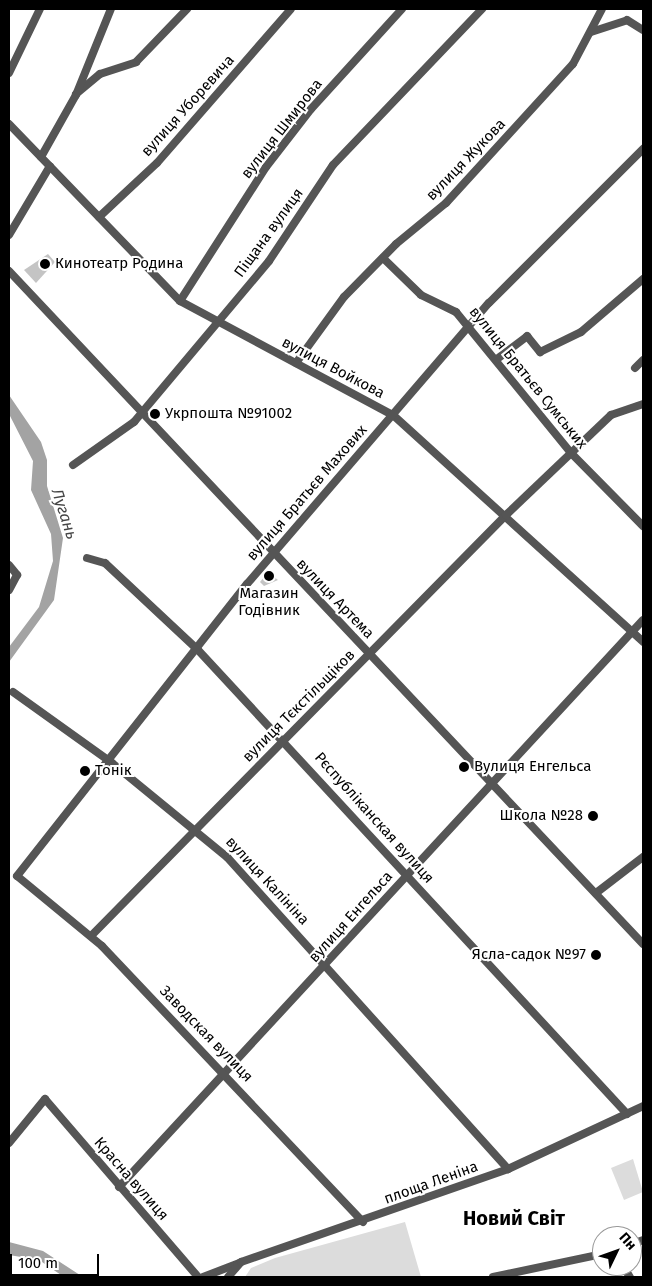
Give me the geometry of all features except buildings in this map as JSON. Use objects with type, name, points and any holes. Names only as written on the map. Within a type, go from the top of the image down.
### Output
[{"type":"street","points":[[9,73],[40,9]]},
{"type":"street","points":[[42,156],[76,95],[111,9]]},
{"type":"street","points":[[76,95],[100,74],[136,62],[187,9]]},
{"type":"street","name":"вулиця Уборевича","points":[[99,216],[157,163],[291,9]]},
{"type":"street","name":"вулиця Шмирова","points":[[180,301],[266,167],[311,109],[402,9]]},
{"type":"street","name":"Піщана вулиця","points":[[73,465],[141,413],[270,261],[333,165],[482,9]]},
{"type":"street","name":"вулиця Жукова","points":[[296,362],[344,297],[382,258],[453,196],[573,64],[602,9]]},
{"type":"street","points":[[591,32],[627,20],[643,30]]},
{"type":"street","name":"вулиця Войкова","points":[[9,124],[180,301],[217,324],[296,362],[393,414],[634,630],[643,642]]},
{"type":"street","name":"вулиця Братьєв Махових","points":[[17,876],[196,648],[393,414],[525,265],[643,149]]},
{"type":"street","points":[[9,234],[50,166]]},
{"type":"street","name":"вулиця Братьєв Сумських","points":[[382,258],[421,295],[456,312],[497,359],[571,453],[643,526]]},
{"type":"street","name":"вулиця Артема","points":[[9,271],[273,555],[643,944]]},
{"type":"street","points":[[497,359],[527,336],[540,352],[581,332],[643,279]]},
{"type":"street","points":[[635,368],[643,360]]},
{"type":"street","name":"вулиця Тєкстільщіков","points":[[91,936],[506,515],[612,415],[643,404]]},
{"type":"street","name":"Рєспубліканская вулиця","points":[[87,558],[104,563],[196,648],[284,739],[627,1114]]},
{"type":"street","points":[[9,565],[17,575],[9,590]]},
{"type":"street","name":"вулиця Енгельса","points":[[119,1187],[327,965],[407,874],[491,786],[643,620]]},
{"type":"street","name":"вулиця Калініна","points":[[13,692],[108,760],[196,828],[327,965],[508,1168]]},
{"type":"street","points":[[596,893],[643,857]]},
{"type":"street","name":"Заводская вулиця","points":[[17,876],[91,936],[226,1074],[363,1222]]},
{"type":"street","name":"Красна вулиця","points":[[9,1142],[45,1099],[198,1277]]},
{"type":"street","name":"площа Леніна","points":[[241,1262],[363,1222],[508,1168],[643,1106]]},
{"type":"street","points":[[493,1277],[592,1256]]},
{"type":"street","points":[[203,1277],[241,1262]]},
{"type":"street","points":[[228,1277],[241,1262]]},
{"type":"street","points":[[534,1268],[535,1277]]},
{"type":"shaded area","points":[[9,395],[41,442],[47,460],[47,486],[63,538],[54,600],[9,662],[9,647],[39,607],[53,561],[51,534],[31,490],[33,461],[9,414]]},
{"type":"shaded area","points":[[633,1159],[643,1192],[624,1200],[611,1168]]},
{"type":"shaded area","points":[[405,1222],[421,1277],[245,1277],[251,1268],[275,1258]]},
{"type":"shaded area","points":[[9,1242],[43,1251],[83,1277],[64,1277],[39,1260],[9,1255]]},
{"type":"place","name":"Кинотеатр Родина","points":[[45,264]]},
{"type":"place","name":"Укрпошта №91002","points":[[155,414]]},
{"type":"place","name":"Магазин Годівник","points":[[269,576]]},
{"type":"place","name":"Вулиця Енгельса","points":[[464,767]]},
{"type":"place","name":"Тонік","points":[[85,771]]},
{"type":"place","name":"Школа №28","points":[[593,816]]},
{"type":"place","name":"Ясла-садок №97","points":[[596,955]]},
{"type":"district","name":"Новий Світ","points":[[514,1218]]},
{"type":"water label","name":"Лугань","points":[[64,514]]}]
